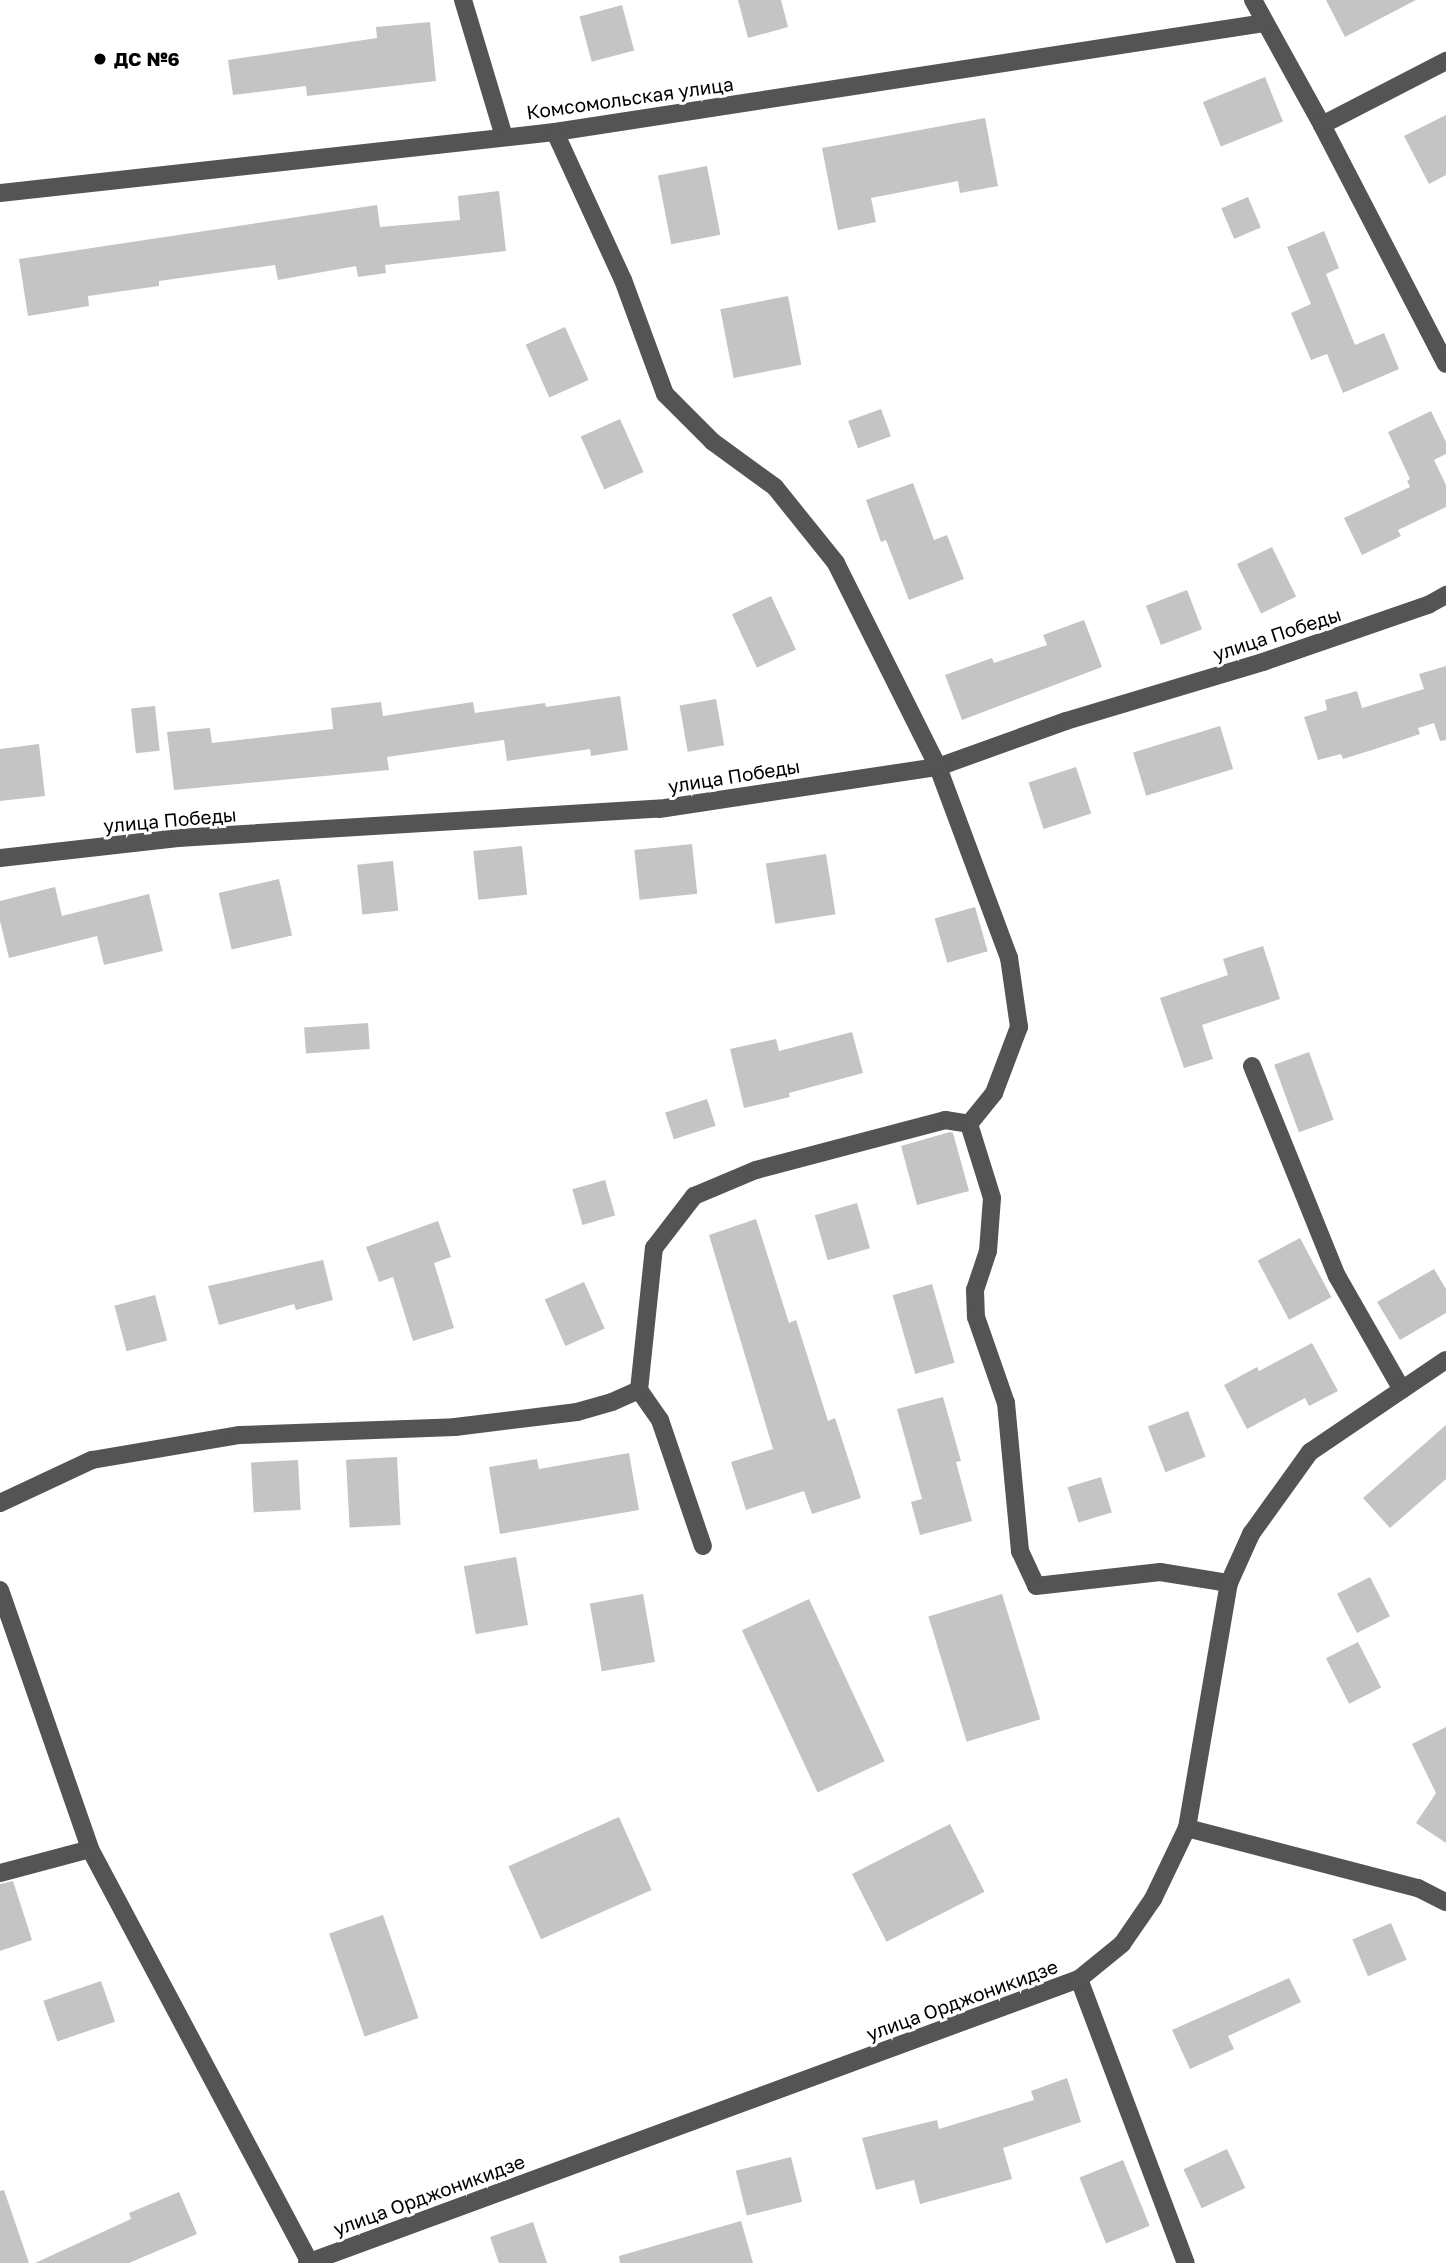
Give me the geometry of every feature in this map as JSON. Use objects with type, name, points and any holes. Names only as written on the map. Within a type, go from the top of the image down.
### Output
[{"type":"street","points":[[463,0],[504,137]]},
{"type":"street","points":[[1253,0],[1322,125],[1446,364]]},
{"type":"street","name":"Комсомольская улица","points":[[0,193],[555,132],[1264,23]]},
{"type":"street","points":[[1322,125],[1446,61]]},
{"type":"street","points":[[555,132],[623,280],[665,394],[713,442],[775,487],[836,563],[938,766],[1009,958],[1019,1027],[994,1093],[969,1124]]},
{"type":"street","name":"улица Победы","points":[[0,859],[178,838],[659,809],[938,766],[1066,721],[1263,662],[1428,605],[1446,595]]},
{"type":"street","points":[[1252,1066],[1337,1276],[1402,1390]]},
{"type":"street","points":[[704,1546],[660,1420],[639,1390],[654,1248],[694,1196],[756,1170],[945,1120],[969,1124]]},
{"type":"street","points":[[969,1124],[992,1198],[988,1251],[975,1290],[976,1317],[1006,1404],[1020,1551],[1036,1586],[1160,1572],[1229,1583]]},
{"type":"street","name":"улица Орджоникидзе","points":[[308,2262],[1079,1979],[1122,1944],[1153,1899],[1187,1828],[1229,1583],[1251,1534],[1310,1452],[1446,1360]]},
{"type":"street","points":[[0,1503],[92,1460],[240,1435],[455,1427],[577,1412],[639,1390]]},
{"type":"street","points":[[0,1590],[90,1849],[308,2262]]},
{"type":"street","points":[[1187,1828],[1418,1888],[1446,1902]]},
{"type":"street","points":[[0,1873],[90,1849]]},
{"type":"street","points":[[1079,1979],[1186,2263]]},
{"type":"building","points":[[738,0],[781,0],[788,27],[748,38]]},
{"type":"building","points":[[1326,0],[1416,0],[1345,37]]},
{"type":"building","points":[[622,5],[634,50],[592,62],[579,16]]},
{"type":"building","points":[[430,22],[436,81],[307,96],[306,86],[233,95],[228,60],[377,38],[376,27]]},
{"type":"building","points":[[1265,77],[1283,122],[1221,147],[1203,102]]},
{"type":"building","points":[[1446,115],[1446,175],[1429,184],[1404,136]]},
{"type":"building","points":[[985,118],[998,186],[960,193],[958,181],[871,198],[876,222],[838,230],[822,148]]},
{"type":"building","points":[[707,166],[720,235],[671,244],[658,176]]},
{"type":"building","points":[[499,191],[506,251],[385,265],[386,273],[358,277],[356,266],[278,280],[275,265],[159,281],[159,286],[88,296],[89,306],[28,316],[19,259],[377,205],[380,227],[460,220],[458,196]]},
{"type":"building","points":[[1248,197],[1261,227],[1234,239],[1221,208]]},
{"type":"building","points":[[1324,231],[1339,268],[1326,274],[1355,345],[1384,333],[1399,369],[1343,393],[1327,354],[1311,360],[1291,313],[1311,304],[1287,247]]},
{"type":"building","points":[[788,296],[801,365],[734,378],[720,309]]},
{"type":"building","points":[[565,327],[589,380],[549,397],[526,344]]},
{"type":"building","points":[[881,409],[891,436],[858,448],[848,421]]},
{"type":"building","points":[[1431,411],[1446,442],[1446,454],[1434,460],[1446,485],[1446,507],[1398,530],[1401,536],[1362,555],[1344,518],[1410,487],[1407,481],[1410,479],[1388,432]]},
{"type":"building","points":[[620,419],[644,472],[604,489],[581,436]]},
{"type":"building","points":[[913,483],[934,540],[947,535],[964,579],[909,600],[886,540],[881,542],[866,500]]},
{"type":"building","points":[[1272,547],[1296,596],[1261,614],[1237,564]]},
{"type":"building","points":[[1187,590],[1202,629],[1161,645],[1146,606]]},
{"type":"building","points":[[771,596],[796,649],[757,668],[732,614]]},
{"type":"building","points":[[1084,620],[1102,667],[962,720],[945,675],[992,658],[994,663],[1047,645],[1043,635]]},
{"type":"building","points":[[1446,666],[1446,740],[1440,741],[1434,723],[1418,728],[1420,734],[1375,749],[1343,759],[1341,754],[1318,760],[1304,717],[1327,710],[1325,700],[1357,691],[1362,708],[1424,689],[1419,674]]},
{"type":"building","points":[[620,696],[628,750],[591,756],[590,749],[507,761],[504,740],[387,757],[389,770],[174,790],[167,732],[210,728],[212,743],[333,729],[331,708],[381,702],[383,716],[473,702],[475,713],[545,703],[546,707]]},
{"type":"building","points":[[716,699],[724,745],[688,752],[680,705]]},
{"type":"building","points":[[155,706],[160,751],[136,753],[131,709]]},
{"type":"building","points":[[1220,726],[1233,769],[1146,796],[1133,753]]},
{"type":"building","points":[[39,744],[45,796],[0,801],[0,749]]},
{"type":"building","points":[[1076,767],[1091,814],[1044,829],[1028,782]]},
{"type":"building","points":[[692,844],[697,894],[640,900],[634,850]]},
{"type":"building","points":[[522,846],[527,895],[478,900],[473,851]]},
{"type":"building","points":[[826,854],[836,914],[775,924],[766,864]]},
{"type":"building","points":[[393,861],[398,911],[362,914],[357,865]]},
{"type":"building","points":[[279,879],[292,936],[232,949],[219,893]]},
{"type":"building","points":[[55,887],[62,916],[149,894],[163,951],[104,965],[97,936],[9,958],[0,921],[0,901]]},
{"type":"building","points":[[975,907],[988,951],[947,963],[935,919]]},
{"type":"building","points":[[1263,946],[1280,999],[1202,1025],[1213,1059],[1184,1068],[1160,998],[1228,975],[1223,959]]},
{"type":"building","points":[[368,1023],[370,1049],[306,1053],[304,1027]]},
{"type":"building","points":[[852,1032],[863,1073],[789,1093],[790,1097],[744,1108],[730,1049],[776,1039],[779,1051]]},
{"type":"building","points":[[1309,1052],[1334,1120],[1299,1132],[1274,1065]]},
{"type":"building","points":[[707,1099],[716,1126],[674,1139],[665,1113]]},
{"type":"building","points":[[953,1133],[969,1191],[917,1205],[901,1146]]},
{"type":"building","points":[[605,1180],[615,1216],[583,1225],[572,1189]]},
{"type":"building","points":[[857,1203],[870,1248],[828,1260],[815,1215]]},
{"type":"building","points":[[756,1219],[789,1323],[796,1320],[828,1421],[835,1418],[861,1498],[812,1514],[804,1491],[746,1510],[731,1462],[773,1449],[709,1235]]},
{"type":"building","points":[[438,1221],[451,1257],[434,1263],[454,1328],[413,1341],[393,1277],[379,1282],[366,1247]]},
{"type":"building","points":[[1300,1238],[1331,1297],[1289,1320],[1258,1261]]},
{"type":"building","points":[[323,1260],[333,1300],[296,1310],[294,1304],[219,1325],[208,1286]]},
{"type":"building","points":[[1434,1269],[1446,1289],[1446,1313],[1400,1340],[1377,1302]]},
{"type":"building","points":[[584,1282],[605,1329],[565,1346],[545,1299]]},
{"type":"building","points":[[932,1284],[955,1363],[915,1374],[893,1295]]},
{"type":"building","points":[[155,1295],[167,1340],[127,1351],[114,1306]]},
{"type":"building","points":[[1312,1343],[1338,1391],[1309,1406],[1305,1398],[1247,1429],[1224,1385],[1257,1367],[1259,1371]]},
{"type":"building","points":[[943,1397],[961,1461],[956,1462],[972,1521],[920,1535],[911,1502],[922,1499],[897,1409]]},
{"type":"building","points":[[1188,1411],[1206,1457],[1165,1472],[1148,1426]]},
{"type":"building","points":[[1446,1425],[1446,1479],[1390,1528],[1363,1498]]},
{"type":"building","points":[[629,1453],[639,1510],[500,1534],[489,1467],[537,1459],[539,1469]]},
{"type":"building","points":[[397,1457],[401,1525],[350,1528],[346,1460]]},
{"type":"building","points":[[298,1460],[301,1510],[254,1512],[251,1462]]},
{"type":"building","points":[[1101,1477],[1112,1512],[1078,1523],[1068,1487]]},
{"type":"building","points":[[516,1557],[528,1625],[476,1634],[464,1566]]},
{"type":"building","points":[[1370,1577],[1390,1616],[1357,1633],[1337,1594]]},
{"type":"building","points":[[643,1594],[655,1662],[602,1671],[590,1603]]},
{"type":"building","points":[[1002,1594],[1040,1719],[967,1742],[928,1617]]},
{"type":"building","points":[[809,1599],[885,1761],[818,1793],[742,1630]]},
{"type":"building","points":[[1358,1642],[1381,1687],[1349,1704],[1326,1658]]},
{"type":"building","points":[[1446,1727],[1446,1843],[1416,1823],[1436,1793],[1412,1744]]},
{"type":"building","points":[[619,1817],[652,1890],[541,1939],[508,1866]]},
{"type":"building","points":[[950,1824],[985,1892],[886,1942],[852,1874]]},
{"type":"building","points":[[13,1881],[32,1940],[0,1951],[0,1884]]},
{"type":"building","points":[[383,1915],[418,2018],[365,2037],[329,1934]]},
{"type":"building","points":[[1391,1923],[1407,1960],[1368,1976],[1352,1939]]},
{"type":"building","points":[[1289,1978],[1301,2002],[1228,2036],[1234,2049],[1190,2069],[1172,2030]]},
{"type":"building","points":[[101,1981],[115,2022],[57,2042],[43,2001]]},
{"type":"building","points":[[1067,2078],[1081,2122],[1003,2148],[1012,2179],[920,2204],[914,2180],[876,2190],[862,2138],[937,2120],[939,2129],[1034,2100],[1031,2091]]},
{"type":"building","points":[[1227,2149],[1245,2188],[1202,2208],[1183,2169]]},
{"type":"building","points":[[791,2157],[802,2202],[747,2215],[736,2171]]},
{"type":"building","points":[[1123,2160],[1150,2226],[1106,2243],[1079,2178]]},
{"type":"building","points":[[4,2190],[29,2263],[0,2263],[0,2191]]},
{"type":"building","points":[[179,2192],[197,2234],[129,2263],[35,2263],[131,2219],[129,2213]]},
{"type":"building","points":[[741,2221],[753,2263],[620,2263],[619,2256]]},
{"type":"building","points":[[533,2222],[547,2263],[499,2263],[490,2237]]},
{"type":"place","name":"ДС №6","points":[[100,59]]}]
